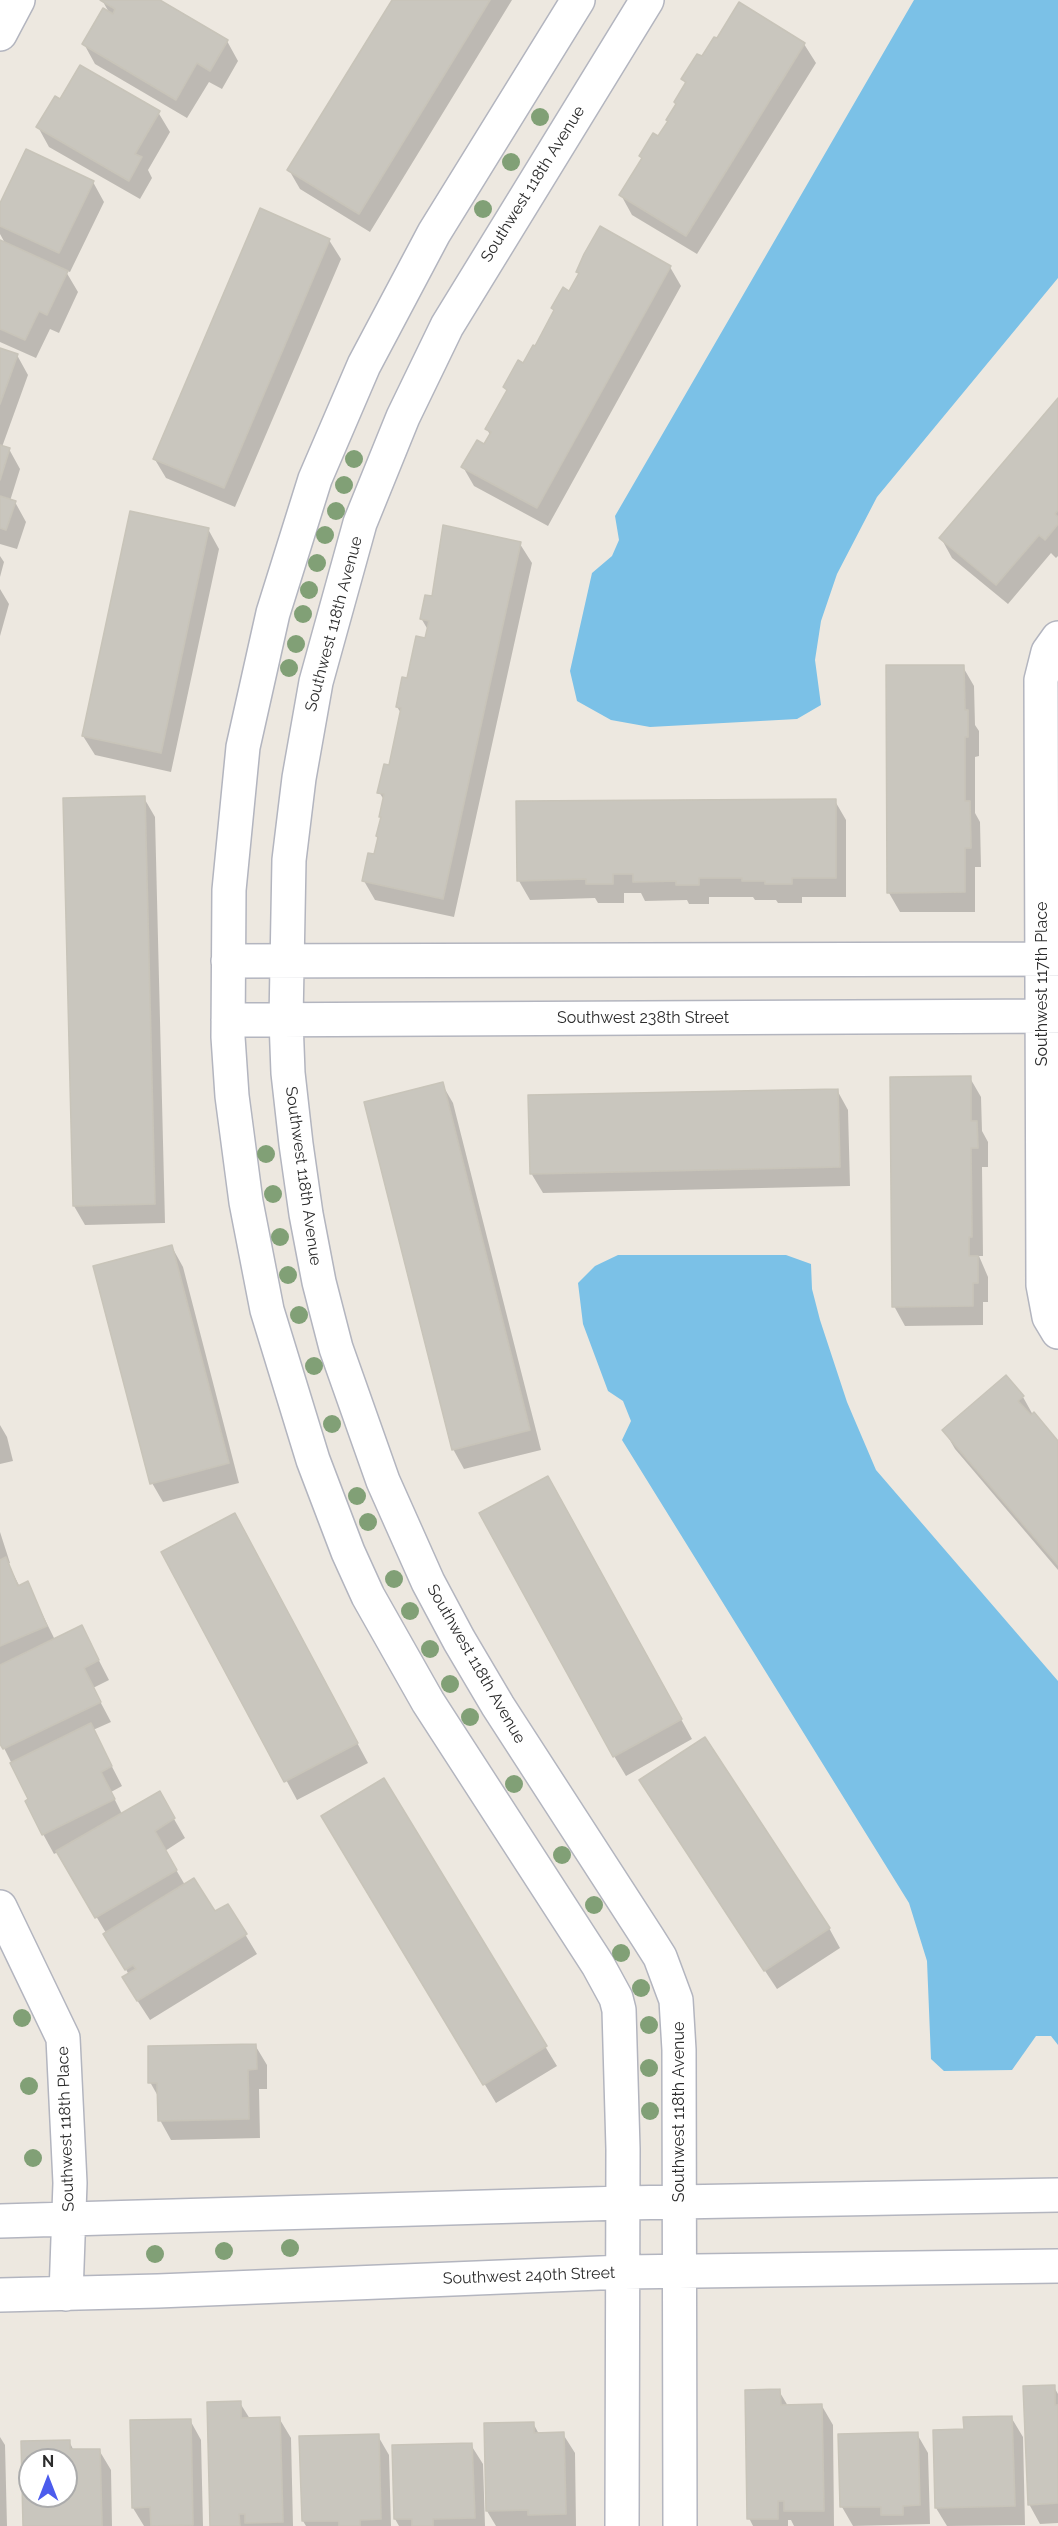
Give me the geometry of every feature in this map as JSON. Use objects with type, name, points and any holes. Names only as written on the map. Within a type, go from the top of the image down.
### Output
[{"type":"street","points":[[0,34],[18,0]]},
{"type":"street","points":[[578,0],[429,243],[364,365],[315,479],[273,613],[243,747],[229,890],[228,1020],[232,1096],[246,1202],[267,1310],[310,1449],[348,1552],[368,1596],[428,1702],[598,1965],[616,1998],[622,2036],[624,2272],[622,2526]]},
{"type":"street","name":"Southwest 118th Avenue","points":[[647,0],[447,326],[403,417],[360,523],[321,661],[308,724],[293,820],[286,961],[286,1020],[288,1073],[296,1143],[319,1282],[336,1348],[383,1481],[428,1582],[459,1640],[498,1706],[648,1938],[672,1986],[678,2013],[679,2050],[680,2526]]},
{"type":"street","name":"Southwest 117th Place","points":[[1058,638],[1048,652],[1041,680],[1050,959],[1043,1285],[1049,1317],[1058,1332]]},
{"type":"street","points":[[228,961],[1050,959]]},
{"type":"street","name":"Southwest 238th Street","points":[[228,1020],[1050,1017]]},
{"type":"street","name":"Southwest 118th Place","points":[[0,1907],[63,2038],[69,2183],[66,2294]]},
{"type":"street","points":[[0,2221],[623,2203],[1058,2195]]},
{"type":"street","name":"Southwest 240th Street","points":[[0,2295],[624,2272],[1058,2266]]},
{"type":"water","points":[[914,0],[1058,0],[1058,278],[877,497],[837,574],[821,621],[815,660],[821,705],[797,719],[650,727],[611,720],[577,701],[570,671],[592,573],[612,556],[619,540],[615,516]]},
{"type":"water","points":[[618,1255],[786,1255],[811,1264],[812,1289],[820,1320],[847,1402],[876,1470],[1058,1681],[1058,2045],[1051,2036],[1036,2036],[1012,2070],[944,2071],[931,2059],[927,1961],[909,1903],[622,1440],[631,1421],[623,1401],[608,1391],[583,1324],[578,1283],[595,1266]]},
{"type":"building","points":[[100,0],[160,0],[228,40],[210,71],[197,63],[176,100],[82,44],[103,8],[113,14],[115,9]]},
{"type":"building","points":[[392,0],[490,0],[359,214],[287,170]]},
{"type":"building","points":[[739,2],[805,43],[686,236],[619,195],[642,158],[639,156],[653,133],[658,136],[668,121],[666,120],[676,104],[674,102],[686,82],[681,79],[697,54],[702,56],[714,37],[717,38]]},
{"type":"building","points":[[80,65],[160,111],[135,154],[142,157],[129,181],[36,127],[55,96],[60,99]]},
{"type":"building","points":[[26,149],[94,181],[59,253],[0,226],[0,203]]},
{"type":"building","points":[[260,208],[330,239],[224,488],[153,459]]},
{"type":"building","points":[[600,226],[671,266],[537,508],[461,467],[477,440],[484,444],[491,432],[485,429],[507,390],[503,387],[518,360],[523,363],[533,345],[535,346],[554,310],[551,308],[563,287],[569,291],[579,273],[576,272],[584,254]]},
{"type":"building","points":[[0,240],[68,271],[47,315],[39,311],[25,340],[0,329]]},
{"type":"building","points":[[0,348],[18,354],[0,404]]},
{"type":"building","points":[[1058,398],[1058,510],[1055,514],[1058,517],[1058,524],[1045,540],[1039,535],[996,585],[939,538]]},
{"type":"building","points":[[0,445],[10,448],[0,480]]},
{"type":"building","points":[[0,496],[16,501],[6,530],[0,528]]},
{"type":"building","points":[[130,511],[209,528],[161,753],[82,736]]},
{"type":"building","points":[[443,525],[521,542],[443,899],[362,881],[368,853],[374,854],[378,837],[376,836],[384,794],[377,793],[384,764],[389,765],[401,708],[396,707],[402,677],[407,678],[416,636],[425,638],[429,621],[420,619],[425,595],[432,596]]},
{"type":"building","points":[[886,665],[964,665],[965,710],[968,710],[968,737],[965,737],[965,801],[970,801],[971,848],[965,848],[965,892],[887,893]]},
{"type":"building","points":[[145,796],[155,1204],[73,1206],[63,798]]},
{"type":"building","points":[[836,799],[836,878],[792,878],[792,884],[765,884],[765,881],[742,881],[742,878],[699,878],[699,885],[676,885],[676,881],[633,882],[633,874],[613,874],[613,884],[586,884],[586,879],[517,881],[516,801]]},
{"type":"building","points":[[971,1076],[971,1121],[977,1121],[978,1148],[971,1148],[972,1237],[969,1237],[969,1256],[978,1256],[978,1283],[973,1283],[973,1306],[892,1307],[890,1077]]},
{"type":"building","points":[[443,1082],[530,1430],[452,1450],[364,1102]]},
{"type":"building","points":[[838,1089],[840,1167],[530,1174],[528,1095]]},
{"type":"building","points":[[172,1245],[229,1463],[150,1484],[93,1266]]},
{"type":"building","points":[[1006,1375],[1024,1396],[1018,1401],[1031,1415],[1034,1412],[1058,1441],[1058,1565],[942,1430]]},
{"type":"building","points":[[548,1476],[682,1719],[613,1757],[479,1513]]},
{"type":"building","points":[[235,1513],[358,1743],[284,1782],[161,1552]]},
{"type":"building","points":[[6,1557],[18,1586],[28,1581],[47,1626],[0,1646],[0,1560]]},
{"type":"building","points":[[82,1625],[99,1660],[84,1668],[101,1702],[3,1749],[0,1744],[0,1665]]},
{"type":"building","points":[[91,1723],[112,1766],[101,1772],[115,1799],[42,1835],[25,1801],[28,1799],[10,1763]]},
{"type":"building","points":[[705,1737],[830,1928],[764,1971],[639,1780]]},
{"type":"building","points":[[384,1778],[547,2046],[483,2085],[321,1816]]},
{"type":"building","points":[[160,1791],[175,1818],[155,1831],[177,1870],[95,1918],[56,1851]]},
{"type":"building","points":[[194,1878],[215,1911],[228,1904],[247,1934],[137,2001],[122,1977],[136,1969],[133,1965],[125,1970],[103,1934]]},
{"type":"building","points":[[256,2044],[257,2069],[248,2070],[249,2119],[158,2121],[157,2083],[148,2083],[148,2046]]},
{"type":"building","points":[[1055,2385],[1055,2405],[1058,2405],[1058,2503],[1028,2505],[1023,2386]]},
{"type":"building","points":[[780,2389],[781,2405],[822,2404],[824,2511],[784,2511],[784,2501],[778,2501],[778,2519],[747,2519],[745,2390]]},
{"type":"building","points":[[241,2401],[241,2418],[280,2417],[283,2522],[245,2523],[245,2514],[239,2514],[240,2526],[210,2526],[207,2402]]},
{"type":"building","points":[[1012,2416],[1015,2506],[935,2508],[933,2430],[964,2429],[963,2417]]},
{"type":"building","points":[[191,2419],[193,2525],[151,2526],[150,2507],[132,2508],[130,2420]]},
{"type":"building","points":[[534,2422],[534,2433],[564,2432],[566,2514],[528,2515],[528,2510],[486,2511],[484,2423]]},
{"type":"building","points":[[918,2432],[920,2505],[903,2506],[903,2515],[881,2515],[881,2507],[840,2507],[838,2434]]},
{"type":"building","points":[[379,2434],[381,2519],[360,2520],[360,2526],[339,2526],[339,2521],[302,2521],[299,2436]]},
{"type":"building","points":[[70,2440],[70,2448],[21,2448],[21,2441]]},
{"type":"building","points":[[472,2443],[475,2518],[433,2519],[433,2526],[412,2526],[412,2519],[394,2519],[392,2445]]},
{"type":"building","points":[[78,2449],[100,2449],[102,2526],[23,2526],[23,2508],[78,2508]]}]
